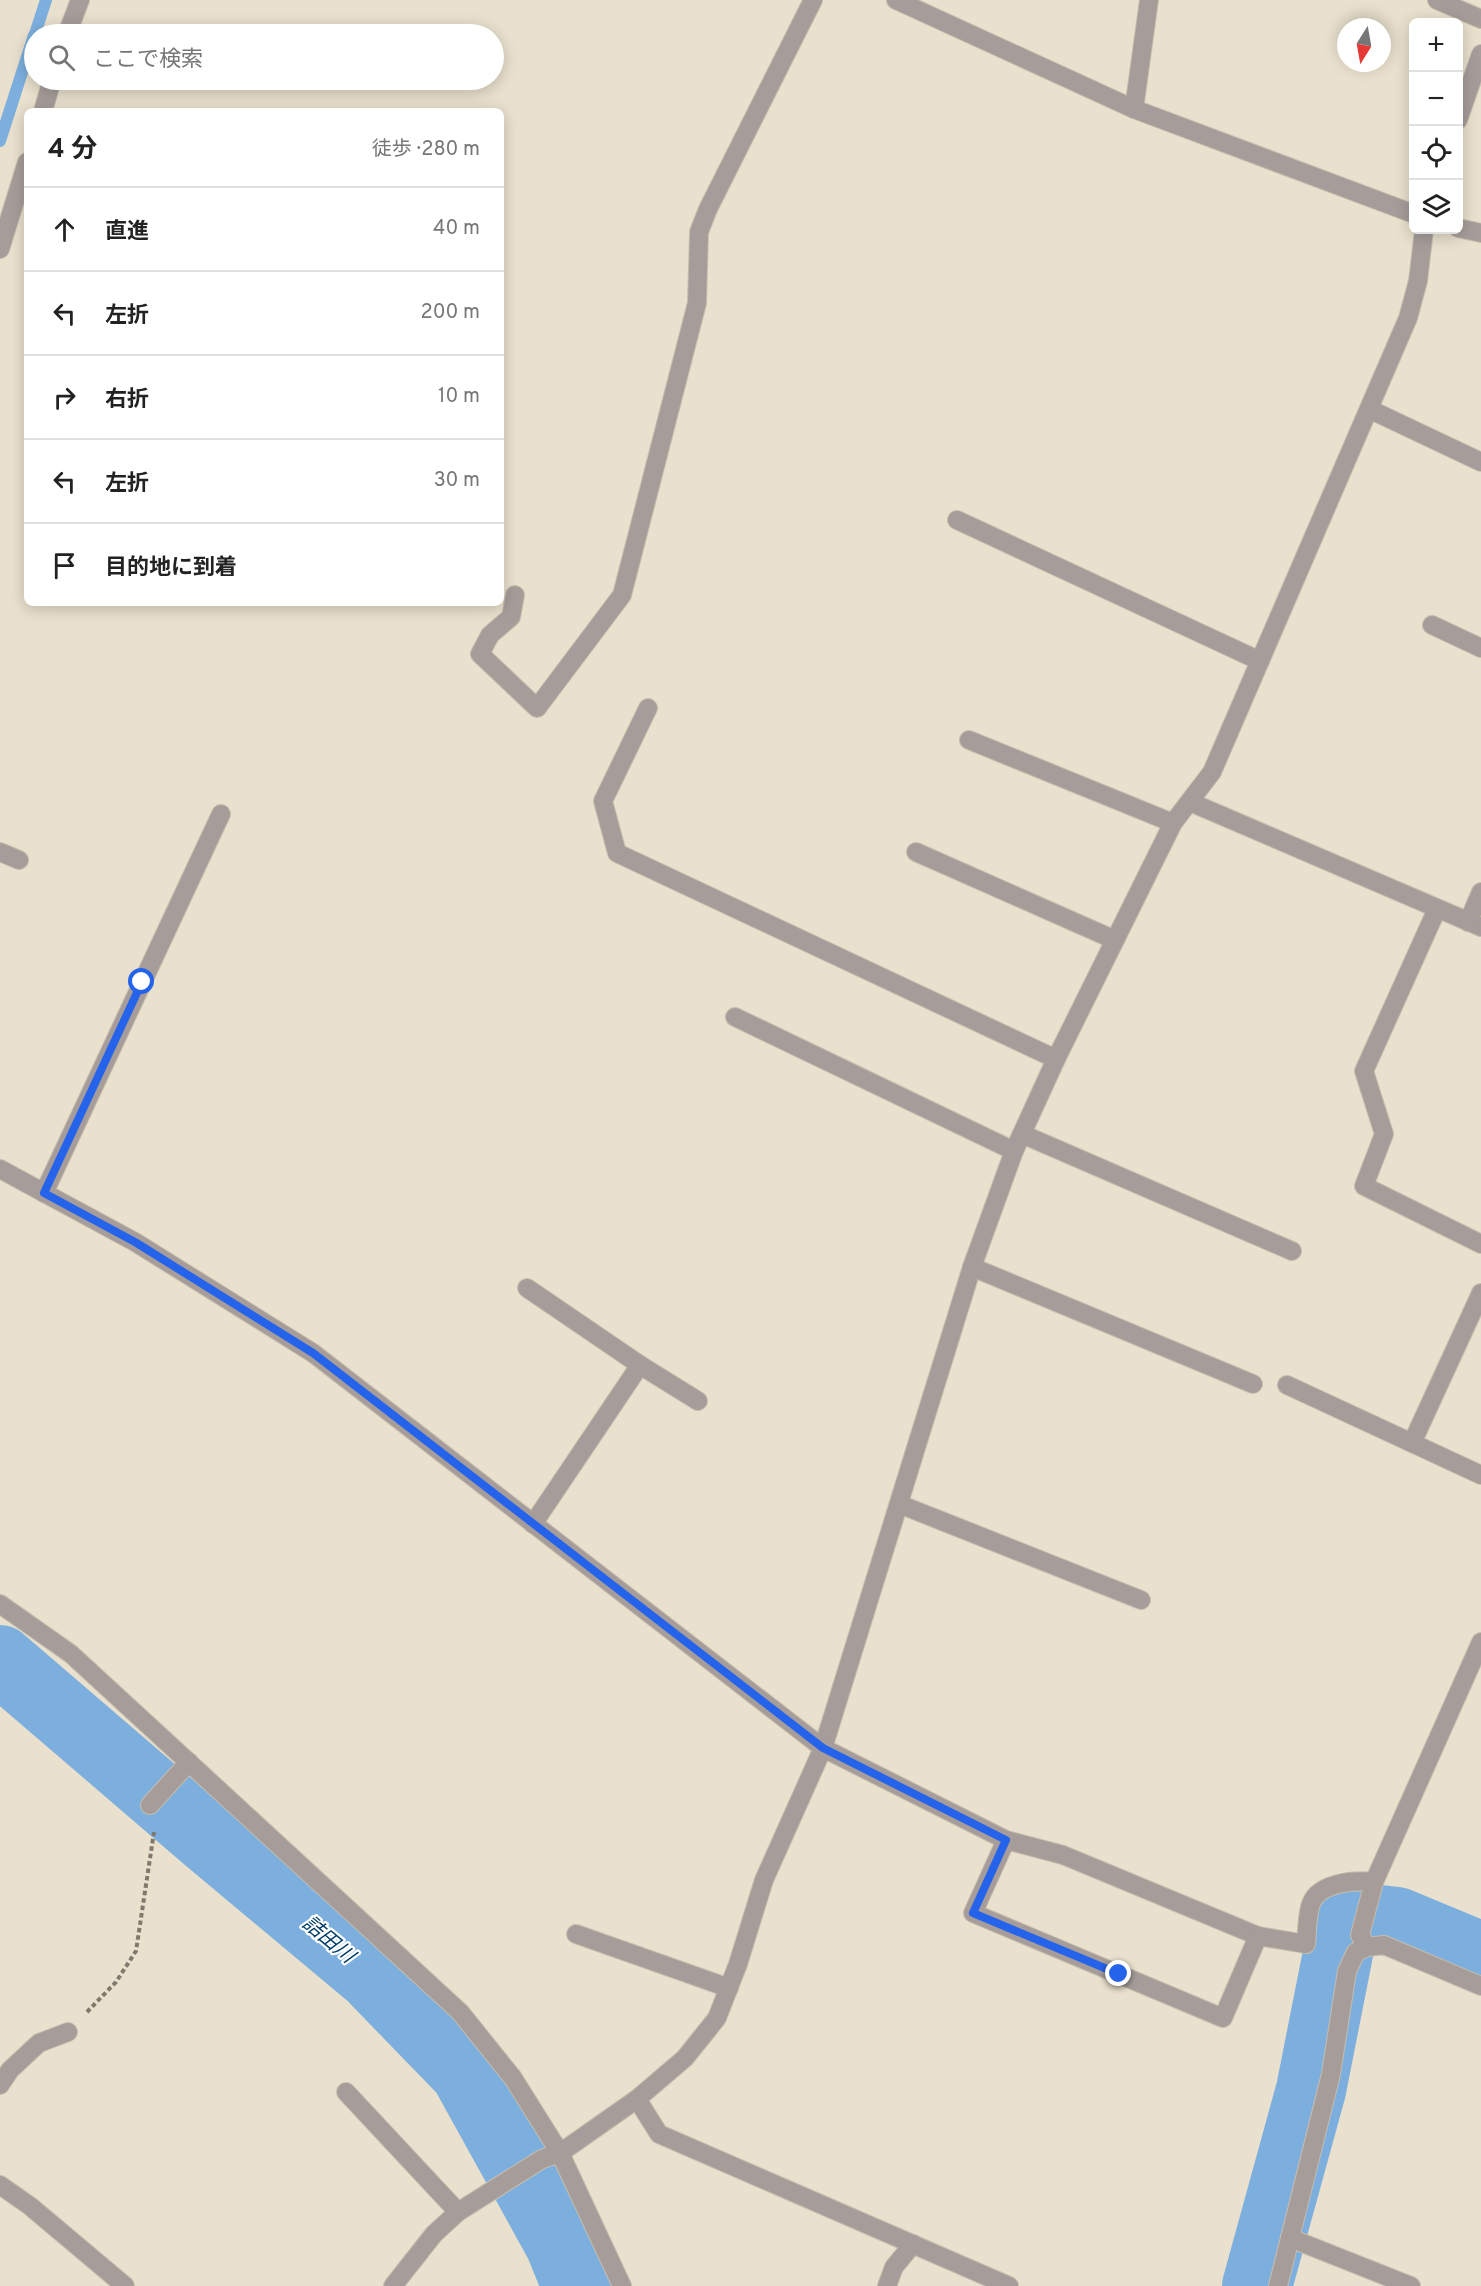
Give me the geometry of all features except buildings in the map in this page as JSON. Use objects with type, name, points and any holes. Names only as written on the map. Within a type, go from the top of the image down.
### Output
[{"type":"street","points":[[71,24],[80,0]]},
{"type":"street","points":[[515,595],[511,617],[490,635],[480,654],[537,708],[622,594],[697,303],[699,232],[708,209],[813,0]]},
{"type":"street","points":[[896,0],[1134,109],[1409,212]]},
{"type":"street","points":[[1134,109],[1149,0]]},
{"type":"street","points":[[1437,0],[1481,19]]},
{"type":"street","points":[[1463,106],[1481,54]]},
{"type":"street","points":[[44,108],[49,90]]},
{"type":"street","points":[[0,249],[24,172]]},
{"type":"street","points":[[1463,229],[1481,234]]},
{"type":"street","points":[[393,2286],[434,2234],[458,2212],[542,2159],[560,2153],[637,2099],[686,2058],[717,2018],[764,1880],[823,1748],[972,1267],[1014,1151],[1056,1059],[1173,824],[1212,772],[1408,318],[1418,281],[1424,234]]},
{"type":"street","points":[[1369,409],[1481,462]]},
{"type":"street","points":[[957,520],[1260,661]]},
{"type":"street","points":[[1432,625],[1481,648]]},
{"type":"street","points":[[648,708],[603,801],[617,853],[1056,1059]]},
{"type":"street","points":[[969,740],[1173,824]]},
{"type":"street","points":[[1190,802],[1474,925],[1481,891]]},
{"type":"street","points":[[44,1193],[220,814]]},
{"type":"street","points":[[0,852],[19,860]]},
{"type":"street","points":[[916,852],[1115,940]]},
{"type":"street","points":[[1437,909],[1364,1071],[1384,1134],[1364,1186],[1481,1244]]},
{"type":"street","points":[[735,1017],[1014,1151]]},
{"type":"street","points":[[1022,1134],[1292,1251]]},
{"type":"street","points":[[0,1169],[135,1242],[313,1353],[823,1748],[1006,1840],[1062,1855],[1258,1936],[1306,1944],[1310,1904],[1325,1888],[1354,1880],[1374,1882]]},
{"type":"street","points":[[972,1267],[1253,1384]]},
{"type":"street","points":[[527,1288],[640,1365],[698,1401]]},
{"type":"street","points":[[1412,1443],[1481,1293]]},
{"type":"street","points":[[533,1524],[640,1365]]},
{"type":"street","points":[[1287,1385],[1481,1476]]},
{"type":"street","points":[[899,1504],[1141,1600]]},
{"type":"street","points":[[0,1604],[71,1654],[460,2012],[513,2078],[560,2153],[622,2286]]},
{"type":"street","points":[[1367,1947],[1360,1935],[1374,1882],[1481,1642]]},
{"type":"street","points":[[150,1805],[189,1762]]},
{"type":"street","points":[[1006,1840],[973,1913],[1223,2018],[1258,1936]]},
{"type":"street","points":[[576,1934],[729,1988]]},
{"type":"street","points":[[1278,2286],[1331,2074],[1347,1971],[1356,1952],[1367,1947],[1384,1945],[1481,1986]]},
{"type":"street","points":[[0,2085],[10,2070],[39,2043],[68,2032]]},
{"type":"street","points":[[346,2092],[458,2212]]},
{"type":"street","points":[[637,2099],[659,2134],[1009,2286]]},
{"type":"street","points":[[0,2185],[30,2206],[124,2286]]},
{"type":"street","points":[[1290,2238],[1411,2286]]},
{"type":"street","points":[[887,2286],[894,2267],[914,2244]]},
{"type":"path","points":[[68,2032],[116,1982],[136,1952],[155,1837],[150,1805]]},
{"type":"waterway","points":[[38,24],[46,0]]},
{"type":"waterway","points":[[0,141],[24,66]]},
{"type":"waterway","name":"詰田川","points":[[0,1660],[371,1975],[465,2072],[560,2244],[577,2286]]},
{"type":"waterway","points":[[1257,2286],[1311,2090],[1343,1928],[1354,1917],[1397,1922],[1481,1957]]},
{"type":"route","points":[[142,982],[44,1193],[135,1242],[313,1353],[823,1748],[1006,1840],[973,1913],[1119,1974]]}]
